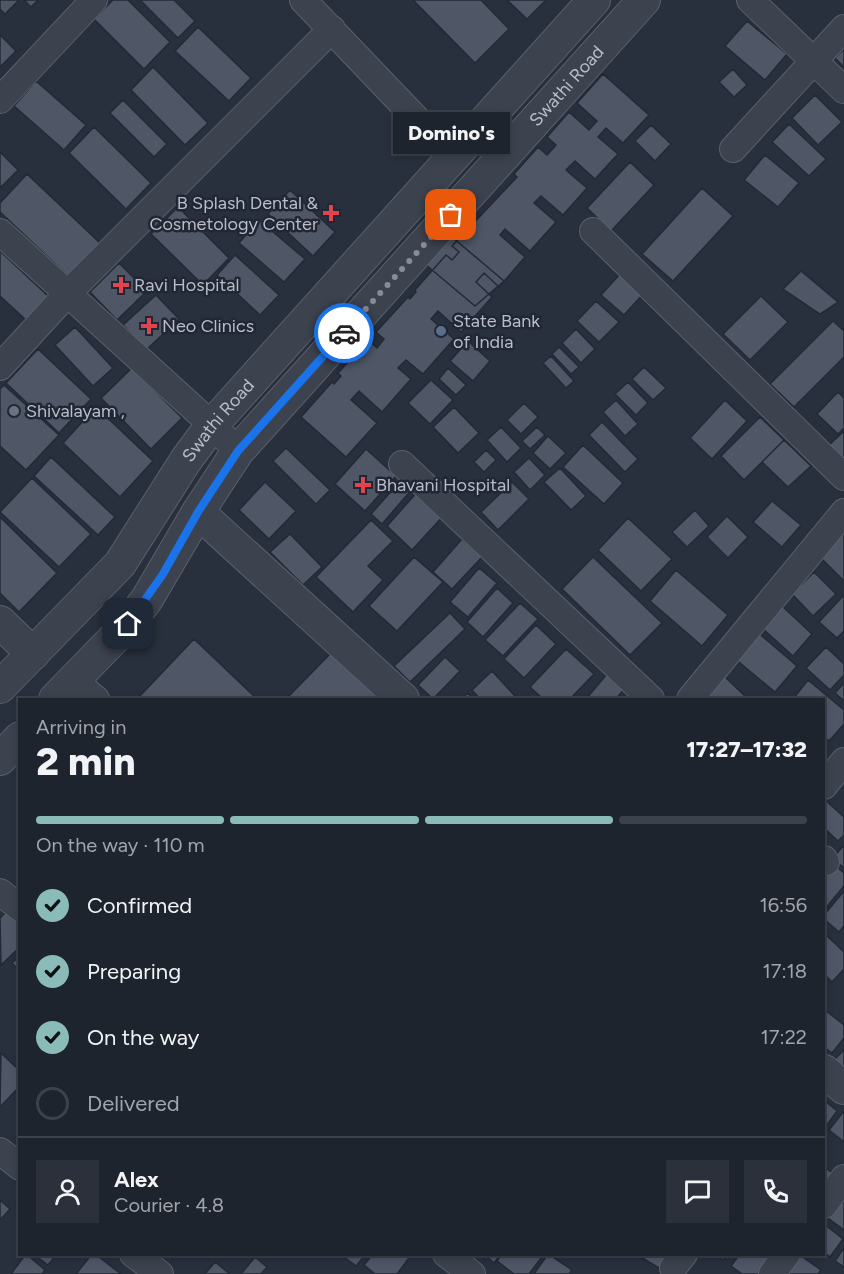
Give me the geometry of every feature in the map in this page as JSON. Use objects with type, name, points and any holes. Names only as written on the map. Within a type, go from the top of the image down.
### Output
[{"type":"street","points":[[0,100],[94,0]]},
{"type":"street","points":[[303,0],[454,158]]},
{"type":"street","name":"Swathi Road","points":[[0,687],[120,564],[186,460],[212,425],[594,0]]},
{"type":"street","name":"Swathi Road","points":[[75,692],[147,599],[198,512],[238,451],[644,0]]},
{"type":"street","points":[[750,0],[844,90]]},
{"type":"street","points":[[733,149],[844,28]]},
{"type":"street","points":[[0,367],[67,294],[332,29]]},
{"type":"street","points":[[593,231],[844,477]]},
{"type":"street","points":[[0,232],[238,451]]},
{"type":"street","points":[[402,464],[650,698]]},
{"type":"street","points":[[170,486],[402,698]]},
{"type":"street","points":[[691,698],[844,512]]},
{"type":"street","points":[[0,622],[33,654]]},
{"type":"street","points":[[0,759],[18,740]]},
{"type":"street","points":[[825,785],[844,761]]},
{"type":"street","points":[[0,892],[18,906]]},
{"type":"street","points":[[0,1151],[18,1165]]},
{"type":"street","points":[[825,1204],[844,1178]]},
{"type":"street","points":[[136,1256],[160,1274]]},
{"type":"street","points":[[449,1256],[472,1274]]},
{"type":"street","points":[[772,1274],[786,1256]]},
{"type":"building","points":[[0,0],[18,1],[5,14],[0,9]]},
{"type":"building","points":[[24,0],[38,0],[31,7]]},
{"type":"building","points":[[113,0],[128,0],[170,42],[144,69],[94,19]]},
{"type":"building","points":[[140,0],[174,0],[195,21],[178,38]]},
{"type":"building","points":[[413,0],[481,0],[509,29],[475,63]]},
{"type":"building","points":[[507,0],[544,0],[545,1],[527,19]]},
{"type":"building","points":[[747,21],[787,54],[765,80],[725,46]]},
{"type":"building","points":[[198,27],[251,78],[229,101],[175,51]]},
{"type":"building","points":[[0,35],[16,51],[0,67]]},
{"type":"building","points":[[844,49],[844,67],[835,58]]},
{"type":"building","points":[[153,67],[208,123],[185,145],[131,90]]},
{"type":"building","points":[[733,69],[747,85],[734,97],[719,82]]},
{"type":"building","points":[[603,74],[649,115],[623,143],[606,128],[598,137],[618,154],[595,179],[575,161],[566,170],[587,188],[563,215],[541,196],[534,203],[556,222],[530,251],[505,229],[500,235],[525,257],[499,287],[484,273],[476,282],[492,297],[461,332],[438,311],[431,319],[454,339],[423,374],[406,360],[398,368],[411,379],[382,412],[359,391],[351,400],[377,423],[346,457],[301,417],[332,382],[334,384],[341,376],[338,373],[368,340],[377,348],[384,339],[376,332],[408,297],[410,299],[416,292],[415,290],[446,255],[452,260],[459,252],[452,246],[517,177],[514,174],[538,147],[547,155],[556,145],[547,137],[569,112],[589,130],[597,121],[577,103]]},
{"type":"building","points":[[36,81],[86,125],[64,150],[14,106]]},
{"type":"building","points":[[815,95],[842,122],[818,145],[792,118]]},
{"type":"building","points":[[123,100],[167,144],[154,157],[110,113]]},
{"type":"building","points":[[789,124],[826,159],[809,176],[772,142]]},
{"type":"building","points":[[651,125],[671,144],[655,161],[635,141]]},
{"type":"building","points":[[94,127],[151,183],[126,209],[69,153]]},
{"type":"building","points":[[0,152],[18,170],[0,188]]},
{"type":"building","points":[[765,155],[799,183],[778,207],[744,180]]},
{"type":"building","points":[[630,162],[654,185],[611,231],[587,208]]},
{"type":"building","points":[[27,174],[100,243],[69,277],[0,212],[0,203]]},
{"type":"building","points":[[702,188],[733,216],[673,281],[642,254]]},
{"type":"building","points":[[290,190],[335,232],[313,256],[268,214]]},
{"type":"building","points":[[178,207],[229,258],[203,285],[151,234]]},
{"type":"building","points":[[259,220],[305,259],[284,282],[239,243]]},
{"type":"building","points":[[452,237],[504,281],[475,306],[425,264]]},
{"type":"building","points":[[0,251],[48,296],[26,320],[0,296]]},
{"type":"building","points":[[235,255],[279,295],[260,315],[217,275]]},
{"type":"building","points":[[119,263],[147,291],[117,320],[90,292]]},
{"type":"building","points":[[801,271],[838,302],[820,314],[783,289]]},
{"type":"building","points":[[621,273],[644,293],[624,315],[601,295]]},
{"type":"building","points":[[156,295],[179,319],[146,350],[123,325]]},
{"type":"building","points":[[761,296],[788,322],[750,360],[723,334]]},
{"type":"building","points":[[596,301],[619,322],[599,342],[577,321]]},
{"type":"building","points":[[833,321],[844,331],[844,357],[794,407],[770,384]]},
{"type":"building","points":[[75,327],[113,368],[93,386],[55,345]]},
{"type":"building","points":[[576,329],[595,349],[581,363],[562,343]]},
{"type":"building","points":[[468,341],[490,361],[473,381],[450,361]]},
{"type":"building","points":[[559,347],[579,367],[571,374],[552,354]]},
{"type":"building","points":[[38,349],[91,399],[59,433],[6,383]]},
{"type":"building","points":[[551,356],[574,381],[566,388],[543,363]]},
{"type":"building","points":[[644,367],[666,388],[653,400],[632,379]]},
{"type":"building","points":[[132,368],[182,418],[151,449],[101,398]]},
{"type":"building","points":[[448,368],[466,385],[456,395],[439,379]]},
{"type":"building","points":[[431,380],[453,400],[430,424],[408,403]]},
{"type":"building","points":[[628,382],[648,403],[636,415],[615,394]]},
{"type":"building","points":[[4,385],[59,435],[26,470],[0,446],[0,389]]},
{"type":"building","points":[[838,392],[844,398],[844,428],[838,434],[817,414]]},
{"type":"building","points":[[616,400],[638,424],[625,436],[603,412]]},
{"type":"building","points":[[725,400],[747,421],[712,459],[690,438]]},
{"type":"building","points":[[524,403],[538,417],[521,434],[507,420]]},
{"type":"building","points":[[96,407],[153,461],[120,497],[63,443]]},
{"type":"building","points":[[454,407],[479,433],[458,453],[433,427]]},
{"type":"building","points":[[760,417],[784,440],[744,480],[721,456]]},
{"type":"building","points":[[602,422],[638,459],[625,472],[589,435]]},
{"type":"building","points":[[501,427],[521,448],[507,462],[487,440]]},
{"type":"building","points":[[537,427],[545,435],[530,449],[522,441]]},
{"type":"building","points":[[844,432],[844,462],[828,446]]},
{"type":"building","points":[[548,436],[566,453],[550,469],[533,453]]},
{"type":"building","points":[[784,440],[811,466],[788,487],[762,462]]},
{"type":"building","points":[[583,445],[623,483],[604,504],[563,467]]},
{"type":"building","points":[[286,448],[330,490],[316,504],[273,461]]},
{"type":"building","points":[[366,449],[396,476],[365,511],[335,484]]},
{"type":"building","points":[[486,450],[496,460],[484,472],[474,462]]},
{"type":"building","points":[[51,457],[115,517],[98,535],[34,476]]},
{"type":"building","points":[[529,458],[545,475],[530,490],[514,472]]},
{"type":"building","points":[[560,468],[586,496],[571,510],[544,482]]},
{"type":"building","points":[[32,478],[91,534],[59,567],[0,512]]},
{"type":"building","points":[[402,479],[413,488],[382,524],[371,514]]},
{"type":"building","points":[[265,482],[296,511],[269,539],[239,510]]},
{"type":"building","points":[[512,482],[529,499],[498,530],[481,512]]},
{"type":"building","points":[[420,489],[446,513],[412,550],[387,526]]},
{"type":"building","points":[[772,501],[801,525],[782,547],[753,522]]},
{"type":"building","points":[[695,510],[709,526],[687,547],[672,532]]},
{"type":"building","points":[[727,516],[748,537],[728,558],[707,537]]},
{"type":"building","points":[[0,517],[57,573],[19,612],[0,593]]},
{"type":"building","points":[[628,518],[672,559],[641,591],[598,550]]},
{"type":"building","points":[[371,520],[393,541],[368,566],[383,580],[353,612],[316,577]]},
{"type":"building","points":[[844,533],[844,581],[820,557]]},
{"type":"building","points":[[290,534],[322,567],[303,585],[270,552]]},
{"type":"building","points":[[462,539],[482,557],[452,589],[433,572]]},
{"type":"building","points":[[414,557],[443,582],[397,631],[369,606]]},
{"type":"building","points":[[593,557],[662,623],[630,655],[562,589]]},
{"type":"building","points":[[479,568],[497,583],[468,617],[450,602]]},
{"type":"building","points":[[676,570],[728,615],[702,646],[650,601]]},
{"type":"building","points":[[814,572],[836,594],[813,616],[792,594]]},
{"type":"building","points":[[497,588],[513,603],[483,637],[467,622]]},
{"type":"building","points":[[844,595],[844,631],[837,638],[819,622]]},
{"type":"building","points":[[520,603],[538,619],[503,656],[485,640]]},
{"type":"building","points":[[782,606],[812,634],[793,656],[762,628]]},
{"type":"building","points":[[450,613],[465,629],[410,682],[394,666]]},
{"type":"building","points":[[536,625],[556,644],[524,678],[504,659]]},
{"type":"building","points":[[756,631],[797,666],[775,692],[734,658]]},
{"type":"building","points":[[194,639],[256,698],[138,698]]},
{"type":"building","points":[[826,647],[844,664],[844,675],[830,690],[806,668]]},
{"type":"building","points":[[566,649],[594,674],[571,698],[542,698],[530,687]]},
{"type":"building","points":[[331,653],[376,696],[374,698],[287,698]]},
{"type":"building","points":[[445,657],[460,671],[434,698],[418,685]]},
{"type":"building","points":[[492,671],[515,696],[512,698],[479,698],[472,690]]},
{"type":"building","points":[[607,674],[625,688],[617,698],[587,698]]},
{"type":"building","points":[[724,676],[747,698],[704,698]]},
{"type":"building","points":[[808,680],[844,710],[844,724],[829,741],[825,738],[825,698],[794,698]]},
{"type":"building","points":[[844,683],[844,701],[835,693]]},
{"type":"building","points":[[468,693],[472,698],[462,698]]},
{"type":"building","points":[[825,800],[844,817],[844,835],[838,841],[825,829]]},
{"type":"building","points":[[844,845],[844,868],[833,858]]},
{"type":"building","points":[[830,861],[844,873],[844,886],[825,909],[825,868]]},
{"type":"building","points":[[844,891],[844,926],[839,932],[825,920],[825,914]]},
{"type":"building","points":[[11,907],[18,913],[18,949],[1,965],[0,918]]},
{"type":"building","points":[[825,934],[844,952],[844,969],[832,982],[825,975]]},
{"type":"building","points":[[18,958],[18,969],[12,963]]},
{"type":"building","points":[[825,1010],[844,1025],[844,1038],[832,1053],[825,1048]]},
{"type":"building","points":[[844,1050],[844,1075],[831,1063]]},
{"type":"building","points":[[1,1053],[18,1069],[18,1088],[0,1107]]},
{"type":"building","points":[[825,1101],[837,1111],[825,1128]]},
{"type":"building","points":[[844,1111],[844,1142],[829,1130]]},
{"type":"building","points":[[825,1168],[834,1174],[825,1187]]},
{"type":"building","points":[[837,1199],[844,1204],[844,1230],[825,1216]]},
{"type":"building","points":[[0,1200],[10,1209],[0,1220]]},
{"type":"building","points":[[825,1225],[843,1239],[830,1257],[825,1253]]},
{"type":"building","points":[[844,1248],[844,1267],[835,1261]]},
{"type":"building","points":[[24,1256],[28,1256],[45,1270],[42,1274],[11,1274]]},
{"type":"building","points":[[36,1256],[55,1256],[48,1265]]},
{"type":"building","points":[[90,1256],[98,1256],[121,1274],[76,1274]]},
{"type":"building","points":[[343,1256],[364,1256],[356,1266]]},
{"type":"building","points":[[371,1256],[410,1256],[397,1274],[375,1274],[364,1265]]},
{"type":"building","points":[[486,1256],[499,1256],[494,1263]]},
{"type":"building","points":[[501,1256],[542,1256],[529,1274],[514,1274],[497,1261]]},
{"type":"building","points":[[547,1256],[551,1256],[572,1270],[569,1274],[534,1274]]},
{"type":"building","points":[[639,1256],[674,1256],[664,1271]]},
{"type":"building","points":[[738,1256],[773,1256],[766,1274],[742,1274],[731,1266]]},
{"type":"building","points":[[797,1256],[801,1256],[821,1270],[818,1274],[787,1274]]},
{"type":"building","points":[[255,1257],[267,1267],[261,1274],[241,1274]]},
{"type":"building","points":[[215,1262],[230,1274],[205,1274]]},
{"type":"way so far","points":[[344,333],[451,215]]},
{"type":"place","name":"B Splash Dental & Cosmetology Center","points":[[331,213]]},
{"type":"place","name":"Domino's","points":[[451,215]]},
{"type":"place","name":"Ravi Hospital","points":[[121,285]]},
{"type":"place","name":"Neo Clinics","points":[[149,326]]},
{"type":"place","name":"State Bank of India","points":[[441,331]]},
{"type":"place","name":"Shivalayam ,","points":[[14,411]]},
{"type":"place","name":"Bhavani Hospital","points":[[363,485]]},
{"type":"route","points":[[128,624],[163,574],[198,512],[238,451],[344,333]]}]
